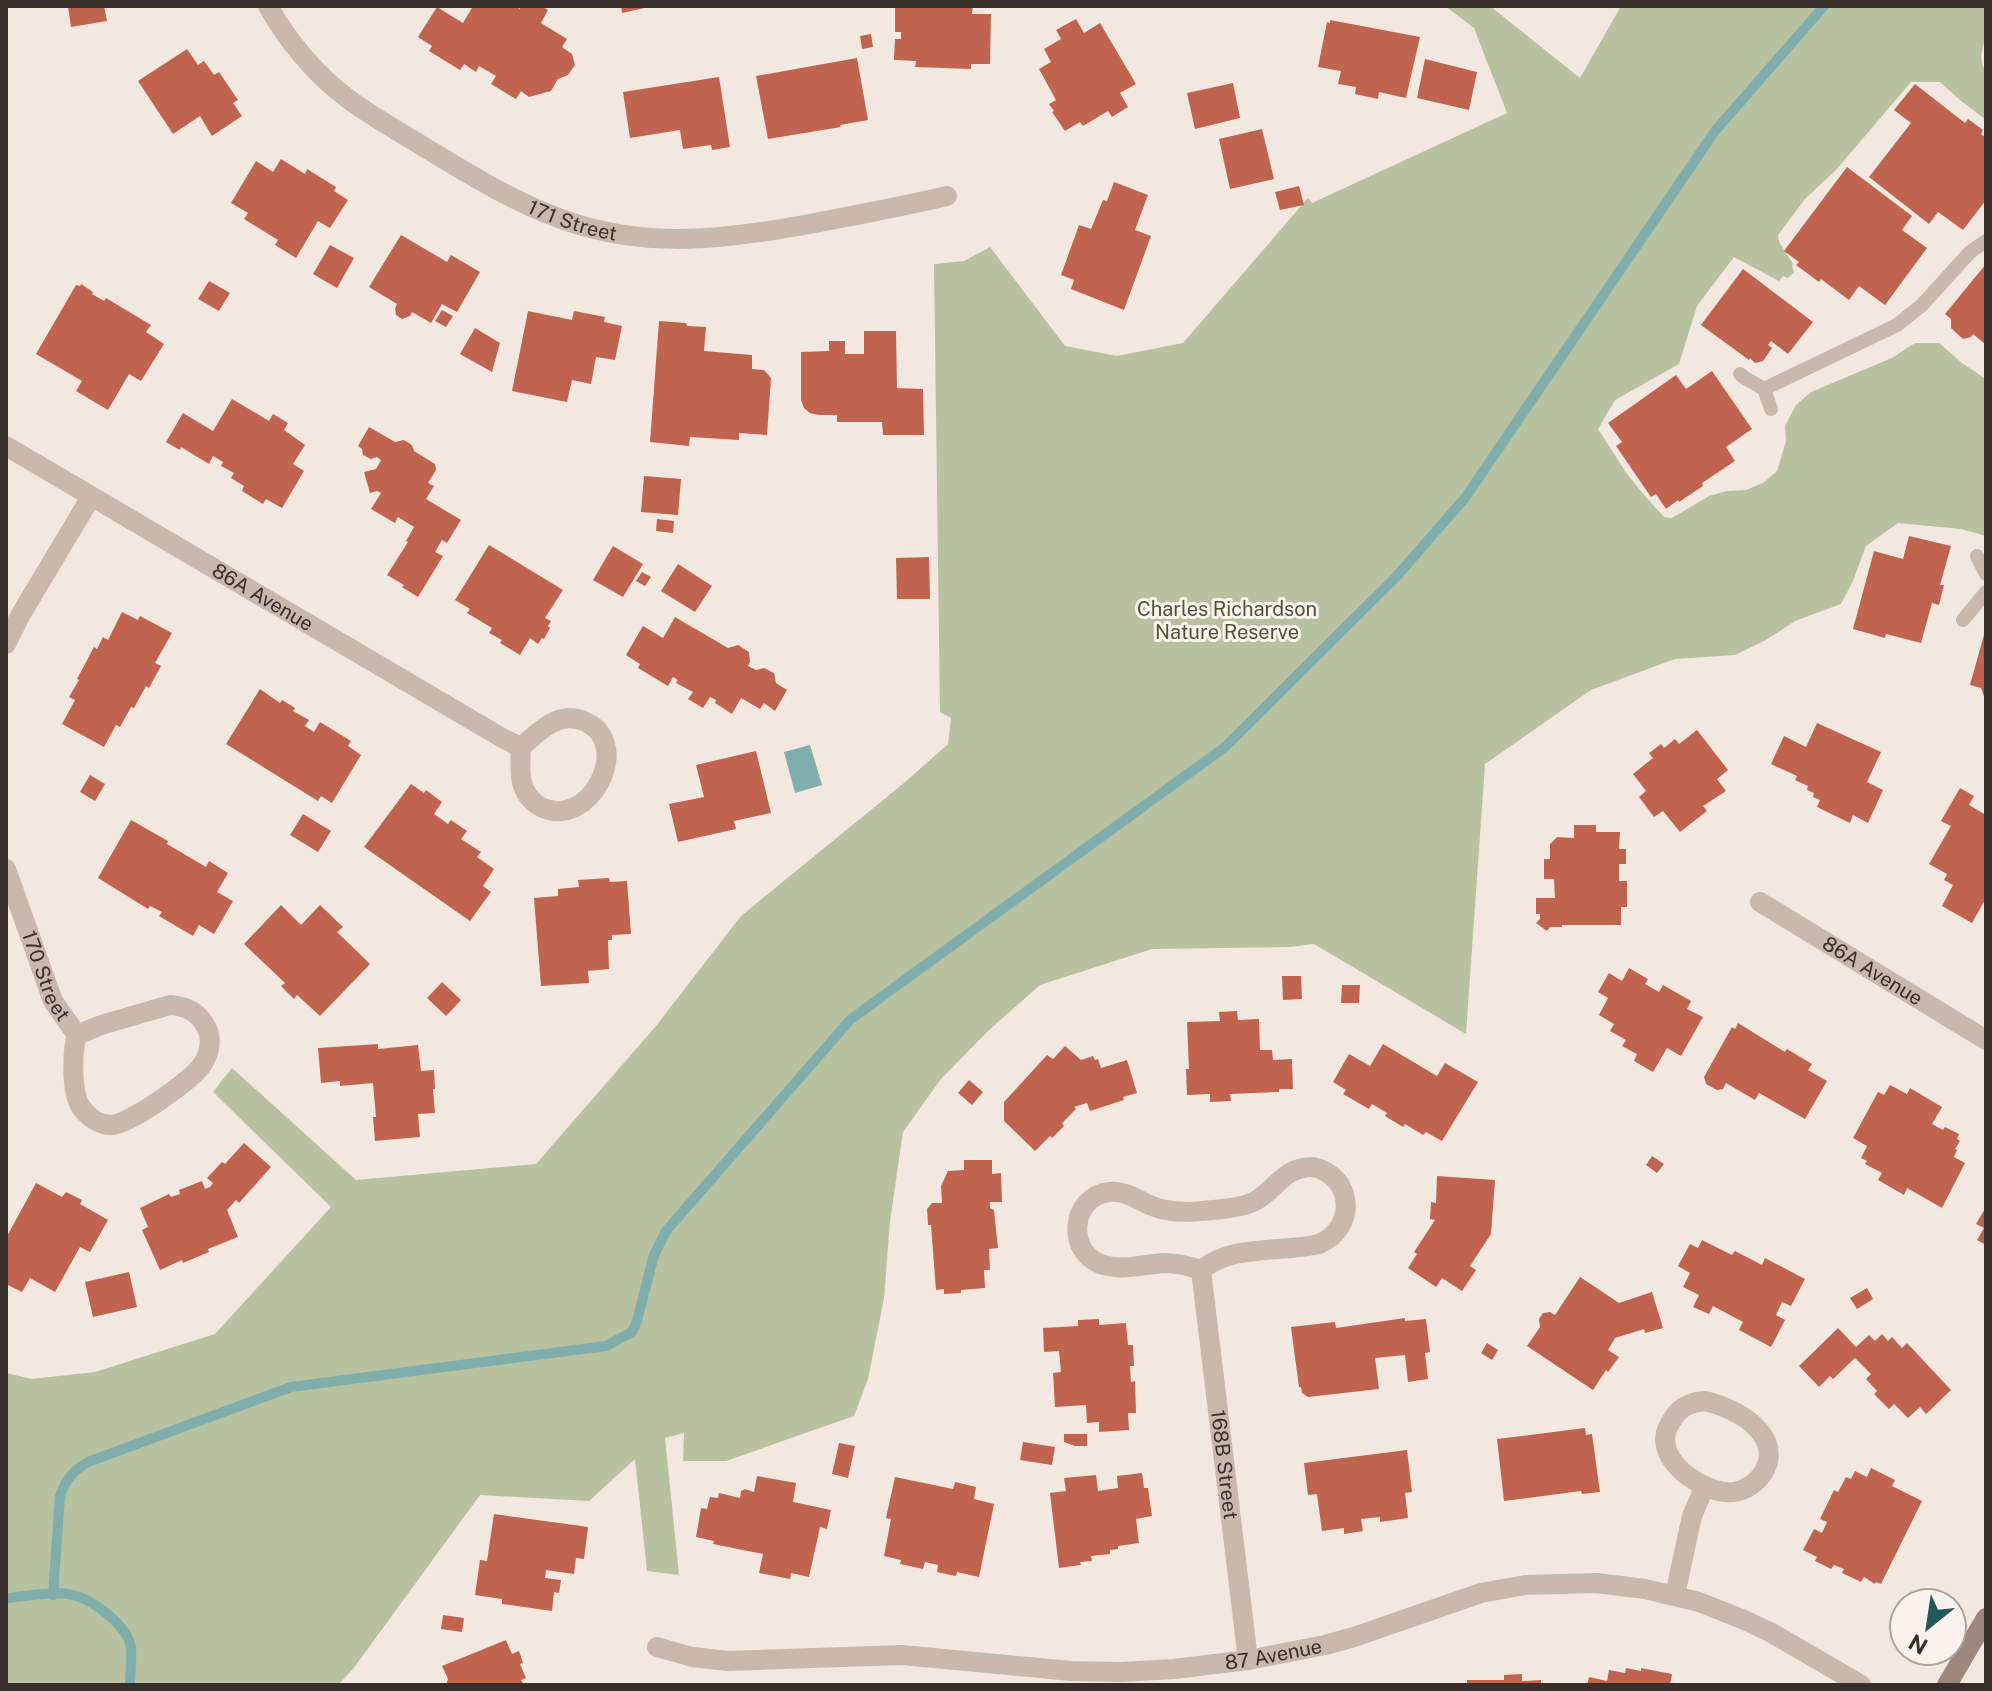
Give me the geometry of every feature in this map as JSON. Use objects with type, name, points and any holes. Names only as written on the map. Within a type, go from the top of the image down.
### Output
[{"type":"main road","points":[[1947,1685],[1986,1618]]},
{"type":"street","name":"171 Street","points":[[268,6],[287,37],[345,97],[511,197],[574,223],[645,238],[697,240],[764,232],[947,196]]},
{"type":"street","name":"86A Avenue","points":[[6,446],[521,747]]},
{"type":"street","points":[[6,644],[91,497]]},
{"type":"street","points":[[570,717],[586,722],[599,732],[607,757],[589,798],[570,810],[555,812],[535,803],[522,788],[521,747],[554,721],[570,717]]},
{"type":"street","name":"170 Street","points":[[6,869],[53,1001],[77,1035],[73,1054],[77,1100],[90,1118],[106,1125],[124,1122],[167,1095],[199,1069],[209,1048],[209,1033],[204,1023],[193,1011],[179,1006],[160,1007],[77,1035]]},
{"type":"street","name":"86A Avenue","points":[[1760,902],[1986,1040]]},
{"type":"street","points":[[1299,1168],[1320,1168],[1338,1181],[1343,1189],[1345,1214],[1337,1231],[1326,1241],[1311,1246],[1226,1256],[1201,1270],[1167,1263],[1124,1267],[1096,1262],[1086,1254],[1077,1238],[1080,1213],[1091,1199],[1109,1192],[1126,1193],[1157,1208],[1184,1212],[1250,1204],[1284,1176],[1299,1168]]},
{"type":"street","name":"168B Street","points":[[1201,1270],[1248,1660]]},
{"type":"street","points":[[1696,1402],[1716,1404],[1747,1421],[1763,1436],[1768,1454],[1764,1473],[1746,1489],[1723,1492],[1705,1486],[1673,1461],[1665,1440],[1667,1428],[1678,1411],[1696,1402]]},
{"type":"street","points":[[1675,1595],[1692,1516],[1705,1486]]},
{"type":"street","name":"87 Avenue","points":[[657,1647],[711,1660],[902,1655],[1045,1670],[1174,1669],[1248,1660],[1325,1645],[1466,1597],[1525,1585],[1596,1583],[1645,1589],[1699,1602],[1770,1632],[1861,1685]]},
{"type":"lane","points":[[1764,389],[1897,325],[1922,305],[1970,252],[1986,241]]},
{"type":"lane","points":[[1740,374],[1764,389],[1771,409]]},
{"type":"lane","points":[[1977,556],[1986,574]]},
{"type":"lane","points":[[1963,620],[1986,592]]},
{"type":"green space","name":"Charles Richardson Nature Reserve","points":[[1445,6],[1490,6],[1580,78],[1621,6],[1986,6],[1982,58],[1986,72],[1986,120],[1940,82],[1911,82],[1836,170],[1805,199],[1778,235],[1794,272],[1779,281],[1734,257],[1697,306],[1679,364],[1615,400],[1598,429],[1645,496],[1664,517],[1672,518],[1709,496],[1746,490],[1763,483],[1777,471],[1786,441],[1785,426],[1796,405],[1811,392],[1892,358],[1915,343],[1939,343],[1986,379],[1986,536],[1961,529],[1898,523],[1866,546],[1841,604],[1795,621],[1735,655],[1675,659],[1591,690],[1485,764],[1466,1034],[1314,944],[1152,949],[1040,985],[988,1031],[941,1079],[903,1132],[890,1221],[884,1298],[868,1379],[854,1416],[726,1461],[683,1461],[684,1433],[665,1438],[679,1575],[647,1571],[635,1459],[589,1501],[480,1495],[353,1669],[338,1685],[6,1685],[6,1373],[32,1379],[95,1372],[215,1334],[331,1207],[213,1092],[232,1068],[356,1180],[536,1164],[656,1026],[741,916],[948,744],[951,718],[940,712],[934,264],[964,261],[990,247],[1065,346],[1117,356],[1183,343],[1308,198],[1312,203],[1507,113],[1474,28]]},
{"type":"water","points":[[810,745],[822,785],[795,793],[784,752]]},
{"type":"building","points":[[68,6],[104,6],[107,21],[71,27]]},
{"type":"building","points":[[473,6],[516,6],[520,9],[521,6],[541,6],[548,10],[541,23],[567,39],[562,47],[572,54],[575,65],[568,75],[558,79],[551,91],[529,97],[521,91],[516,99],[491,84],[496,76],[479,66],[476,72],[464,64],[460,70],[429,51],[432,46],[418,37],[437,7],[463,23]]},
{"type":"building","points":[[621,6],[649,6],[649,7],[622,13]]},
{"type":"building","points":[[895,6],[973,6],[972,14],[991,14],[990,64],[971,64],[971,69],[915,67],[916,61],[894,60],[895,39],[901,39],[901,32],[895,32]]},
{"type":"building","points":[[1076,19],[1084,33],[1100,23],[1136,84],[1120,93],[1128,107],[1112,117],[1108,111],[1083,126],[1080,122],[1065,131],[1052,112],[1049,104],[1056,100],[1039,69],[1051,62],[1044,49],[1061,39],[1056,30]]},
{"type":"building","points":[[1330,20],[1420,37],[1406,98],[1379,92],[1378,99],[1355,94],[1356,87],[1338,84],[1341,71],[1318,67],[1327,22],[1330,23]]},
{"type":"building","points":[[871,34],[873,47],[862,49],[860,36]]},
{"type":"building","points":[[187,49],[198,65],[204,61],[214,75],[219,72],[238,100],[233,103],[242,116],[212,136],[200,116],[173,134],[138,81]]},
{"type":"building","points":[[857,58],[868,120],[768,139],[756,76]]},
{"type":"building","points":[[1425,59],[1477,72],[1469,110],[1417,98]]},
{"type":"building","points":[[719,77],[730,147],[712,150],[711,145],[683,149],[680,130],[630,138],[623,92]]},
{"type":"building","points":[[1233,83],[1240,118],[1195,129],[1187,93]]},
{"type":"building","points":[[1915,84],[1965,123],[1968,119],[1983,130],[1981,134],[1986,138],[1986,200],[1963,230],[1938,212],[1929,224],[1869,177],[1911,123],[1894,110]]},
{"type":"building","points":[[1262,129],[1274,179],[1230,189],[1219,139]]},
{"type":"building","points":[[281,159],[305,174],[307,169],[336,187],[334,191],[348,200],[330,228],[318,221],[296,258],[275,245],[278,240],[244,219],[248,213],[231,203],[256,161],[273,172]]},
{"type":"building","points":[[1847,167],[1912,216],[1902,230],[1927,248],[1885,305],[1859,286],[1849,300],[1796,265],[1799,262],[1784,251]]},
{"type":"building","points":[[1114,182],[1148,195],[1135,230],[1151,236],[1124,310],[1071,289],[1074,280],[1061,275],[1079,225],[1091,229]]},
{"type":"building","points":[[1299,186],[1304,205],[1280,210],[1275,192]]},
{"type":"building","points":[[401,235],[447,262],[451,255],[480,272],[457,312],[442,304],[431,323],[412,312],[402,319],[396,315],[397,304],[369,287]]},
{"type":"building","points":[[330,245],[354,258],[337,288],[313,274]]},
{"type":"building","points":[[1986,264],[1986,345],[1973,334],[1963,339],[1951,328],[1951,319],[1945,314]]},
{"type":"building","points":[[1743,269],[1813,322],[1788,354],[1771,341],[1768,345],[1772,348],[1763,361],[1755,363],[1701,325]]},
{"type":"building","points":[[209,281],[230,293],[219,311],[198,299]]},
{"type":"building","points":[[81,284],[92,294],[104,301],[106,298],[151,325],[146,332],[164,344],[141,381],[129,374],[108,410],[76,391],[82,381],[36,354],[76,285]]},
{"type":"building","points":[[442,310],[453,316],[446,327],[435,321]]},
{"type":"building","points":[[528,311],[572,320],[574,311],[605,317],[604,322],[622,326],[615,360],[596,357],[591,384],[572,380],[567,402],[512,391]]},
{"type":"building","points":[[659,321],[706,327],[704,351],[752,355],[752,369],[764,370],[771,378],[767,435],[739,433],[739,440],[690,437],[689,446],[650,442]]},
{"type":"building","points":[[475,328],[500,343],[492,372],[460,354]]},
{"type":"building","points":[[864,331],[896,331],[897,388],[923,389],[924,435],[883,435],[882,422],[837,422],[837,415],[818,415],[804,408],[801,400],[801,352],[829,351],[829,341],[845,341],[845,354],[864,354]]},
{"type":"building","points":[[1712,371],[1752,429],[1726,447],[1735,461],[1666,509],[1656,494],[1651,497],[1616,446],[1622,442],[1608,423],[1676,375],[1686,389]]},
{"type":"building","points":[[232,399],[269,421],[273,414],[288,423],[284,430],[305,445],[293,464],[304,471],[282,508],[266,499],[263,504],[242,491],[244,486],[231,478],[234,473],[221,466],[223,462],[213,456],[209,464],[166,442],[183,413],[213,431]]},
{"type":"building","points":[[369,427],[395,442],[404,440],[412,445],[414,451],[435,464],[436,470],[428,483],[434,486],[426,499],[461,520],[447,543],[442,540],[435,552],[443,556],[418,597],[387,575],[414,527],[398,517],[395,523],[371,509],[381,493],[370,493],[364,472],[376,469],[381,460],[363,455],[358,446]]},
{"type":"building","points":[[644,476],[681,479],[678,515],[641,512]]},
{"type":"building","points":[[657,519],[674,521],[673,533],[656,531]]},
{"type":"building","points":[[1909,536],[1951,546],[1940,585],[1944,585],[1939,605],[1932,603],[1921,643],[1853,629],[1874,551],[1903,559]]},
{"type":"building","points":[[489,545],[563,590],[545,618],[551,621],[544,639],[538,644],[530,638],[520,655],[500,643],[502,640],[489,633],[492,628],[467,613],[470,609],[455,600]]},
{"type":"building","points":[[613,546],[643,564],[623,597],[593,580]]},
{"type":"building","points":[[929,557],[930,599],[897,599],[896,558]]},
{"type":"building","points":[[678,564],[712,586],[695,612],[661,591]]},
{"type":"building","points":[[642,572],[651,577],[645,586],[636,581]]},
{"type":"building","points":[[122,612],[138,620],[140,616],[172,633],[155,663],[161,666],[149,688],[146,686],[120,727],[116,725],[104,747],[62,724],[75,700],[69,697],[94,647],[97,649],[103,637],[108,640]]},
{"type":"building","points":[[675,617],[728,648],[738,645],[749,652],[748,666],[774,673],[776,683],[787,690],[775,711],[764,703],[760,709],[741,698],[732,714],[710,697],[703,708],[688,699],[693,692],[676,683],[678,680],[673,677],[668,686],[638,668],[640,664],[626,655],[643,626],[663,638]]},
{"type":"building","points":[[1985,631],[1986,702],[1981,688],[1970,685]]},
{"type":"building","points":[[260,689],[280,703],[282,700],[295,708],[293,711],[309,720],[305,726],[314,732],[320,722],[351,741],[348,746],[361,755],[332,803],[321,796],[318,801],[226,744]]},
{"type":"building","points":[[1817,723],[1881,752],[1867,782],[1883,790],[1868,823],[1853,815],[1850,823],[1817,807],[1820,800],[1807,790],[1808,786],[1795,780],[1797,776],[1771,764],[1784,736],[1806,747]]},
{"type":"building","points":[[1697,730],[1728,770],[1717,779],[1726,791],[1703,806],[1707,811],[1680,832],[1663,811],[1654,817],[1639,797],[1646,791],[1633,774],[1653,758],[1649,753],[1661,744],[1664,748],[1675,739],[1679,744]]},
{"type":"building","points":[[756,751],[771,813],[734,821],[736,829],[678,842],[669,804],[704,797],[696,765]]},
{"type":"building","points":[[90,775],[105,784],[95,801],[80,792]]},
{"type":"building","points":[[411,784],[442,802],[434,814],[448,824],[451,820],[467,831],[461,839],[481,852],[477,857],[494,869],[483,886],[491,892],[470,921],[364,847]]},
{"type":"building","points":[[1960,788],[1974,796],[1969,805],[1986,815],[1986,898],[1972,923],[1942,906],[1953,885],[1944,880],[1947,874],[1929,864],[1951,826],[1941,821]]},
{"type":"building","points":[[303,814],[331,831],[318,852],[290,835]]},
{"type":"building","points":[[131,820],[206,867],[209,861],[228,873],[217,892],[233,901],[214,934],[199,925],[193,936],[159,916],[162,912],[150,906],[148,909],[98,878]]},
{"type":"building","points":[[1574,825],[1596,825],[1596,832],[1620,832],[1619,849],[1626,849],[1626,864],[1619,864],[1619,881],[1627,881],[1627,907],[1621,907],[1621,925],[1562,925],[1550,927],[1547,931],[1536,923],[1540,914],[1536,914],[1536,898],[1555,898],[1554,879],[1544,879],[1544,859],[1550,859],[1550,844],[1557,837],[1574,838]]},
{"type":"building","points":[[609,878],[610,882],[627,881],[631,934],[612,935],[612,940],[608,940],[609,969],[588,971],[589,983],[541,986],[534,898],[558,896],[558,889],[579,887],[578,880]]},
{"type":"building","points":[[281,905],[301,925],[320,905],[343,927],[337,932],[370,964],[320,1016],[297,995],[294,999],[281,986],[285,983],[244,944]]},
{"type":"building","points":[[1629,968],[1648,979],[1645,984],[1659,992],[1663,985],[1691,1001],[1687,1009],[1703,1017],[1681,1056],[1667,1048],[1653,1072],[1634,1061],[1637,1054],[1622,1046],[1626,1040],[1610,1031],[1614,1024],[1599,1015],[1608,998],[1598,992],[1609,973],[1622,981]]},
{"type":"building","points":[[1282,976],[1301,976],[1302,999],[1283,1000]]},
{"type":"building","points":[[442,982],[461,1000],[446,1016],[427,998]]},
{"type":"building","points":[[1342,985],[1360,985],[1359,1003],[1341,1003]]},
{"type":"building","points":[[1237,1011],[1238,1020],[1259,1019],[1260,1050],[1272,1050],[1273,1060],[1292,1059],[1293,1089],[1230,1094],[1231,1101],[1210,1102],[1210,1094],[1187,1095],[1187,1022],[1220,1021],[1219,1012]]},
{"type":"building","points":[[1738,1023],[1785,1052],[1787,1049],[1812,1064],[1808,1070],[1827,1081],[1805,1119],[1759,1093],[1755,1100],[1726,1083],[1723,1089],[1717,1090],[1706,1084],[1704,1077],[1732,1027],[1735,1029]]},
{"type":"building","points":[[378,1044],[378,1049],[418,1045],[421,1071],[434,1070],[435,1113],[418,1114],[420,1137],[375,1141],[373,1083],[340,1086],[340,1081],[321,1083],[318,1048]]},
{"type":"building","points":[[1383,1044],[1437,1076],[1445,1063],[1478,1082],[1442,1141],[1426,1132],[1423,1135],[1405,1124],[1403,1127],[1372,1104],[1369,1109],[1343,1094],[1346,1090],[1333,1082],[1349,1054],[1370,1066]]},
{"type":"building","points":[[1065,1046],[1081,1060],[1093,1056],[1095,1060],[1098,1059],[1101,1068],[1127,1060],[1137,1093],[1090,1111],[1087,1103],[1074,1107],[1076,1109],[1062,1123],[1064,1126],[1035,1151],[1004,1121],[1004,1102],[1047,1055],[1053,1059]]},
{"type":"building","points":[[969,1080],[983,1092],[972,1105],[958,1093]]},
{"type":"building","points":[[1890,1085],[1907,1094],[1910,1088],[1942,1107],[1932,1124],[1959,1134],[1957,1139],[1960,1141],[1954,1157],[1965,1163],[1942,1208],[1907,1188],[1904,1195],[1878,1180],[1882,1173],[1865,1164],[1867,1161],[1861,1158],[1867,1146],[1853,1138],[1878,1092],[1884,1095]]},
{"type":"building","points":[[244,1143],[271,1167],[239,1203],[236,1200],[227,1210],[238,1237],[183,1263],[182,1260],[160,1270],[142,1230],[148,1227],[140,1208],[169,1194],[171,1197],[180,1194],[179,1190],[202,1181],[205,1189],[210,1187],[213,1183],[207,1178]]},
{"type":"building","points":[[1652,1156],[1664,1164],[1657,1173],[1646,1165]]},
{"type":"building","points":[[964,1160],[992,1160],[992,1174],[1001,1173],[1002,1202],[990,1202],[990,1208],[994,1210],[998,1248],[989,1249],[990,1270],[984,1270],[985,1288],[944,1294],[944,1289],[936,1290],[927,1209],[932,1203],[942,1203],[941,1186],[948,1171],[964,1170]]},
{"type":"building","points":[[1437,1176],[1495,1180],[1491,1234],[1470,1266],[1476,1270],[1462,1291],[1442,1278],[1436,1287],[1408,1268],[1417,1254],[1414,1252],[1435,1220],[1430,1219],[1431,1202],[1436,1203]]},
{"type":"building","points":[[36,1183],[62,1197],[66,1192],[82,1200],[80,1204],[108,1220],[90,1252],[80,1247],[55,1292],[30,1278],[22,1292],[6,1284],[6,1238]]},
{"type":"building","points":[[1986,1207],[1986,1245],[1977,1240],[1984,1228],[1976,1224]]},
{"type":"building","points":[[1702,1240],[1732,1255],[1735,1251],[1762,1265],[1765,1258],[1805,1279],[1791,1306],[1782,1302],[1776,1315],[1785,1320],[1771,1347],[1739,1330],[1743,1322],[1713,1306],[1709,1314],[1693,1307],[1699,1295],[1683,1287],[1690,1273],[1678,1266],[1690,1244],[1698,1248]]},
{"type":"building","points":[[129,1272],[137,1307],[93,1317],[85,1282]]},
{"type":"building","points":[[1580,1277],[1619,1303],[1652,1292],[1663,1328],[1645,1333],[1644,1329],[1615,1338],[1608,1350],[1619,1357],[1593,1390],[1527,1346],[1540,1327],[1539,1319],[1543,1313],[1555,1315]]},
{"type":"building","points":[[1867,1288],[1873,1299],[1857,1309],[1850,1298]]},
{"type":"building","points":[[1405,1318],[1405,1321],[1426,1319],[1430,1352],[1425,1353],[1428,1379],[1408,1382],[1405,1355],[1375,1358],[1379,1389],[1308,1397],[1302,1393],[1291,1327],[1335,1322],[1336,1328]]},
{"type":"building","points":[[1099,1319],[1099,1325],[1126,1323],[1128,1345],[1133,1345],[1134,1366],[1130,1366],[1131,1382],[1135,1381],[1136,1413],[1128,1413],[1129,1430],[1099,1432],[1099,1422],[1087,1423],[1086,1405],[1055,1407],[1053,1373],[1061,1372],[1059,1351],[1044,1352],[1043,1328],[1078,1326],[1078,1320]]},
{"type":"building","points":[[1838,1328],[1856,1347],[1869,1335],[1875,1341],[1882,1334],[1888,1341],[1892,1337],[1902,1348],[1907,1343],[1951,1390],[1926,1414],[1920,1407],[1908,1418],[1894,1404],[1889,1409],[1874,1394],[1877,1391],[1866,1379],[1871,1374],[1855,1358],[1833,1379],[1830,1376],[1819,1387],[1799,1366]]},
{"type":"building","points":[[1487,1343],[1498,1350],[1492,1360],[1481,1353]]},
{"type":"building","points":[[1585,1428],[1586,1435],[1592,1434],[1600,1492],[1582,1494],[1581,1491],[1504,1501],[1497,1439]]},
{"type":"building","points":[[1064,1434],[1087,1434],[1087,1446],[1064,1442]]},
{"type":"building","points":[[1023,1442],[1055,1447],[1052,1465],[1020,1460]]},
{"type":"building","points":[[839,1443],[855,1446],[848,1478],[832,1474]]},
{"type":"building","points":[[1407,1450],[1412,1492],[1405,1493],[1408,1518],[1380,1522],[1380,1517],[1361,1519],[1363,1531],[1344,1534],[1344,1528],[1322,1531],[1317,1494],[1308,1495],[1304,1463]]},
{"type":"building","points":[[1871,1468],[1895,1480],[1892,1486],[1922,1501],[1881,1584],[1864,1577],[1861,1582],[1842,1573],[1844,1569],[1834,1565],[1831,1569],[1803,1550],[1814,1529],[1822,1533],[1827,1522],[1820,1519],[1834,1490],[1838,1492],[1846,1477],[1851,1479],[1855,1471],[1867,1477]]},
{"type":"building","points":[[1142,1473],[1144,1488],[1148,1488],[1152,1516],[1136,1519],[1139,1543],[1118,1546],[1118,1549],[1110,1550],[1110,1554],[1091,1556],[1092,1561],[1080,1562],[1081,1565],[1059,1568],[1050,1493],[1066,1491],[1064,1478],[1096,1475],[1098,1491],[1118,1488],[1117,1476]]},
{"type":"building","points":[[757,1476],[796,1483],[793,1502],[831,1510],[827,1529],[820,1527],[809,1577],[791,1573],[790,1579],[759,1573],[763,1554],[713,1544],[714,1541],[696,1537],[701,1508],[707,1509],[710,1497],[718,1498],[719,1493],[740,1498],[741,1491],[745,1489],[754,1492]]},
{"type":"building","points":[[895,1477],[953,1489],[955,1482],[976,1487],[974,1499],[994,1504],[979,1577],[937,1572],[938,1565],[925,1562],[923,1569],[900,1564],[901,1560],[884,1556],[891,1519],[886,1518]]},
{"type":"building","points":[[494,1514],[588,1527],[584,1559],[576,1558],[574,1574],[546,1570],[545,1578],[561,1580],[559,1593],[554,1592],[552,1611],[502,1604],[502,1599],[475,1595],[480,1560],[487,1561]]},
{"type":"building","points":[[443,1615],[464,1618],[462,1632],[441,1629]]},
{"type":"building","points":[[506,1640],[512,1654],[519,1651],[526,1678],[521,1680],[524,1685],[446,1685],[448,1679],[442,1666]]},
{"type":"building","points":[[1626,1668],[1672,1674],[1670,1685],[1587,1685],[1589,1677],[1607,1681],[1609,1670],[1625,1673]]},
{"type":"building","points":[[1522,1674],[1522,1681],[1541,1680],[1541,1685],[1467,1685],[1467,1680],[1504,1680],[1504,1675]]},
{"type":"waterway","points":[[53,1595],[60,1496],[71,1476],[88,1462],[291,1387],[606,1346],[632,1332],[654,1255],[666,1231],[851,1019],[1225,747],[1396,577],[1465,498],[1715,131],[1824,6]]},
{"type":"waterway","points":[[6,1598],[62,1593],[77,1596],[97,1606],[116,1622],[128,1639],[131,1648],[130,1685]]}]
